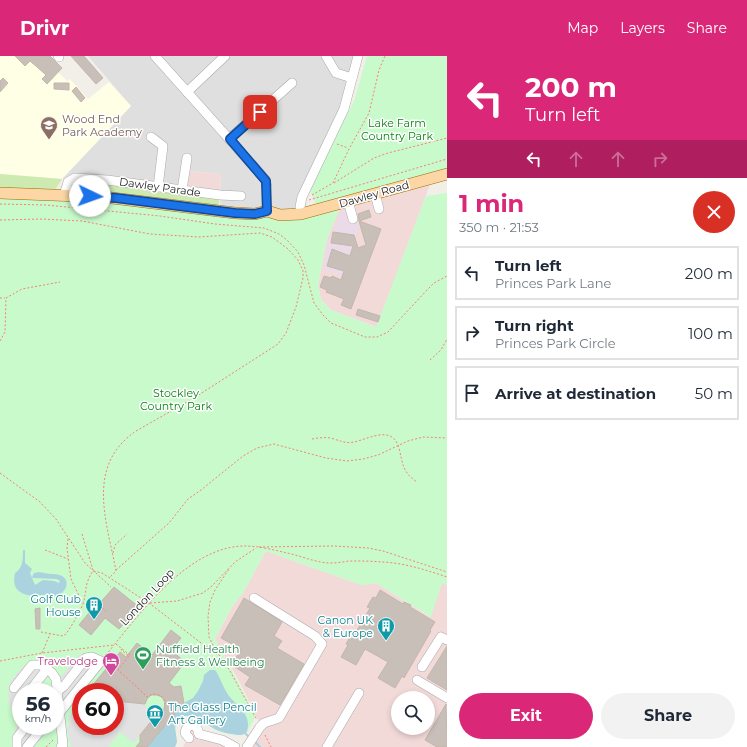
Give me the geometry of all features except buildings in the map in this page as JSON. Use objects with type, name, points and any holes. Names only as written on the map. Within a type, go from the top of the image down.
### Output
[{"type":"main road","name":"Dawley Road","points":[[0,193],[116,198],[251,214],[267,211],[280,215],[301,214],[447,174]]},
{"type":"street","points":[[155,56],[266,181],[267,211]]},
{"type":"street","points":[[187,92],[225,56]]},
{"type":"street","points":[[326,56],[336,73],[352,78]]},
{"type":"street","points":[[301,214],[301,201],[304,191],[344,109],[358,56]]},
{"type":"street","points":[[230,139],[292,83]]},
{"type":"street","points":[[151,136],[163,146],[158,187]]},
{"type":"street","points":[[182,190],[187,158]]},
{"type":"street","name":"Dawley Parade","points":[[64,196],[65,187],[68,182],[75,178],[124,182],[220,195],[241,196]]},
{"type":"street","points":[[375,194],[379,209]]},
{"type":"street","points":[[218,211],[220,195]]},
{"type":"street","points":[[348,201],[353,219]]},
{"type":"street","points":[[248,747],[264,723],[279,718],[322,644],[315,636],[254,598]]},
{"type":"street","points":[[422,667],[441,637],[447,640]]},
{"type":"street","points":[[64,686],[86,658],[92,657],[101,661],[64,707]]},
{"type":"street","points":[[18,683],[32,665],[41,665],[52,673],[56,678],[56,683]]},
{"type":"street","points":[[36,683],[47,669]]},
{"type":"street","points":[[417,680],[447,698]]},
{"type":"street","points":[[327,747],[359,693]]},
{"type":"street","points":[[184,725],[196,726],[198,734],[194,739],[189,738],[185,733],[184,725]]},
{"type":"street","points":[[198,734],[222,740],[235,747]]},
{"type":"street","points":[[17,747],[17,738],[19,735]]},
{"type":"street","points":[[27,747],[37,735]]},
{"type":"street","points":[[62,735],[62,747]]},
{"type":"street","points":[[184,747],[189,738]]},
{"type":"path","points":[[333,183],[349,149],[369,113],[375,83],[379,70],[386,56]]},
{"type":"path","points":[[304,191],[312,195],[374,158],[447,138]]},
{"type":"path","points":[[329,140],[349,149]]},
{"type":"path","points":[[301,201],[314,200],[447,159]]},
{"type":"path","points":[[0,204],[46,205],[264,228],[279,234],[298,252],[304,266],[314,302],[323,315],[331,323],[365,337],[377,337],[388,332],[434,283],[447,276]]},
{"type":"path","points":[[0,220],[40,219],[82,221],[150,234],[199,237],[260,233],[272,237],[288,249],[298,260],[303,271],[303,278],[296,307],[286,333],[278,344],[194,398],[136,431],[115,453],[106,471],[103,490],[103,506],[116,570]]},
{"type":"path","points":[[0,298],[6,298],[22,289],[60,282]]},
{"type":"path","points":[[0,341],[5,332],[6,298]]},
{"type":"path","points":[[430,360],[441,350],[447,339]]},
{"type":"path","points":[[312,439],[330,438],[350,443],[361,441],[372,436],[393,438],[398,446],[405,472],[417,482]]},
{"type":"path","points":[[110,577],[169,523],[188,499],[243,456],[257,448],[274,444],[326,458],[347,460],[362,459],[423,437],[447,438]]},
{"type":"path","points":[[0,473],[40,502],[56,519],[85,563],[111,587]]},
{"type":"path","points":[[41,632],[63,636],[66,634],[83,604],[86,584],[93,571],[82,534]]},
{"type":"path","points":[[113,554],[115,545],[127,534]]},
{"type":"path","points":[[68,538],[67,548],[71,578],[83,604]]},
{"type":"path","name":"London Loop","points":[[101,661],[149,603],[179,574],[208,555],[226,549],[245,546],[257,547],[287,553],[310,560],[331,563],[383,562],[410,565],[447,577]]},
{"type":"path","points":[[149,603],[177,601],[203,593],[212,586],[235,562],[257,547],[334,546],[368,548],[383,551],[447,572]]},
{"type":"path","points":[[44,550],[69,559]]},
{"type":"path","points":[[235,562],[221,579],[210,602],[208,616],[209,637],[215,650],[230,671],[259,722],[260,727],[271,747]]},
{"type":"path","points":[[93,571],[110,577],[149,603],[205,646],[215,650]]},
{"type":"path","points":[[99,605],[106,611]]},
{"type":"path","points":[[42,653],[50,633]]},
{"type":"path","points":[[0,661],[42,653],[115,644],[131,656]]},
{"type":"path","points":[[122,649],[121,650],[129,656],[118,670],[147,697],[155,694],[162,696],[165,704]]},
{"type":"path","points":[[172,717],[184,725]]},
{"type":"path","points":[[46,747],[52,740],[62,735]]},
{"type":"shaded area","name":"Wood End Park Academy","points":[[0,56],[51,56],[62,68],[58,72],[67,81],[70,79],[88,99],[109,82],[131,106],[62,179],[0,174]]},
{"type":"shaded area","points":[[88,56],[358,56],[349,92],[304,191],[301,214],[220,208],[221,174],[182,170],[179,190],[62,179],[131,106]]},
{"type":"shaded area","points":[[181,170],[221,174],[220,195],[178,191]]},
{"type":"shaded area","points":[[432,179],[377,327],[331,310],[321,300],[318,284],[327,239],[338,213],[339,204]]},
{"type":"shaded area","points":[[353,202],[360,225],[342,276],[323,269],[329,239],[340,214],[341,206]]},
{"type":"shaded area","points":[[266,551],[361,585],[376,583],[430,617],[442,583],[447,585],[447,747],[243,747],[259,722],[240,683],[215,639],[232,607],[243,593]]},
{"type":"shaded area","points":[[80,654],[89,654],[105,661],[87,683],[72,683],[72,702],[64,712],[64,683],[58,683],[58,680]]},
{"type":"shaded area","points":[[38,663],[50,674],[43,683],[12,683],[12,709],[10,707],[8,695],[10,682],[24,665]]},
{"type":"shaded area","points":[[124,702],[145,704],[148,712],[155,716],[134,743],[124,735]]},
{"type":"shaded area","points":[[72,714],[72,735],[118,735],[108,747],[71,747],[67,727],[70,723],[67,720]]},
{"type":"shaded area","points":[[182,730],[200,730],[236,747],[183,747],[186,741],[182,738]]},
{"type":"shaded area","points":[[13,735],[44,735],[34,747],[15,747]]},
{"type":"green space","name":"Lake Farm Country Park","points":[[367,56],[447,56],[447,169],[316,204],[310,190],[354,101]]},
{"type":"green space","points":[[0,174],[62,179],[53,193],[0,189]]},
{"type":"green space","points":[[72,183],[158,187],[220,195],[218,211],[69,193]]},
{"type":"green space","name":"Stockley Country Park","points":[[0,193],[62,198],[243,218],[339,204],[338,213],[327,239],[318,284],[321,300],[331,310],[376,327],[426,196],[447,193],[447,585],[442,583],[431,617],[376,583],[361,585],[266,551],[243,593],[232,607],[215,639],[256,716],[247,731],[241,735],[238,735],[221,732],[193,716],[184,716],[175,727],[177,742],[175,747],[0,747]]},
{"type":"water","points":[[23,550],[25,550],[25,563],[32,569],[30,573],[35,585],[43,580],[59,583],[60,581],[57,579],[33,578],[34,573],[40,572],[57,574],[65,579],[67,585],[64,591],[54,596],[32,596],[24,594],[16,588],[14,577],[15,573],[20,569],[22,563]]},
{"type":"water","points":[[210,670],[215,670],[227,693],[245,714],[248,725],[247,732],[242,735],[225,733],[193,716],[184,716],[175,727],[177,742],[175,747],[147,747],[184,703],[193,698],[203,681],[204,675]]},
{"type":"waterway","points":[[245,733],[249,737]]},
{"type":"waterway","points":[[255,742],[260,747]]},
{"type":"place","name":"Wood End Park Academy","points":[[49,140]]},
{"type":"place","name":"Golf Club House","points":[[94,620]]},
{"type":"place","name":"Canon UK & Europe","points":[[386,641]]},
{"type":"place","name":"Nuffield Health Fitness & Wellbeing","points":[[143,670]]},
{"type":"place","name":"Travelodge","points":[[111,676]]},
{"type":"place","name":"The Glass Pencil Art Gallery","points":[[155,728]]},
{"type":"route","points":[[90,196],[235,213],[255,214],[267,211],[266,181],[230,139],[260,112]]}]
